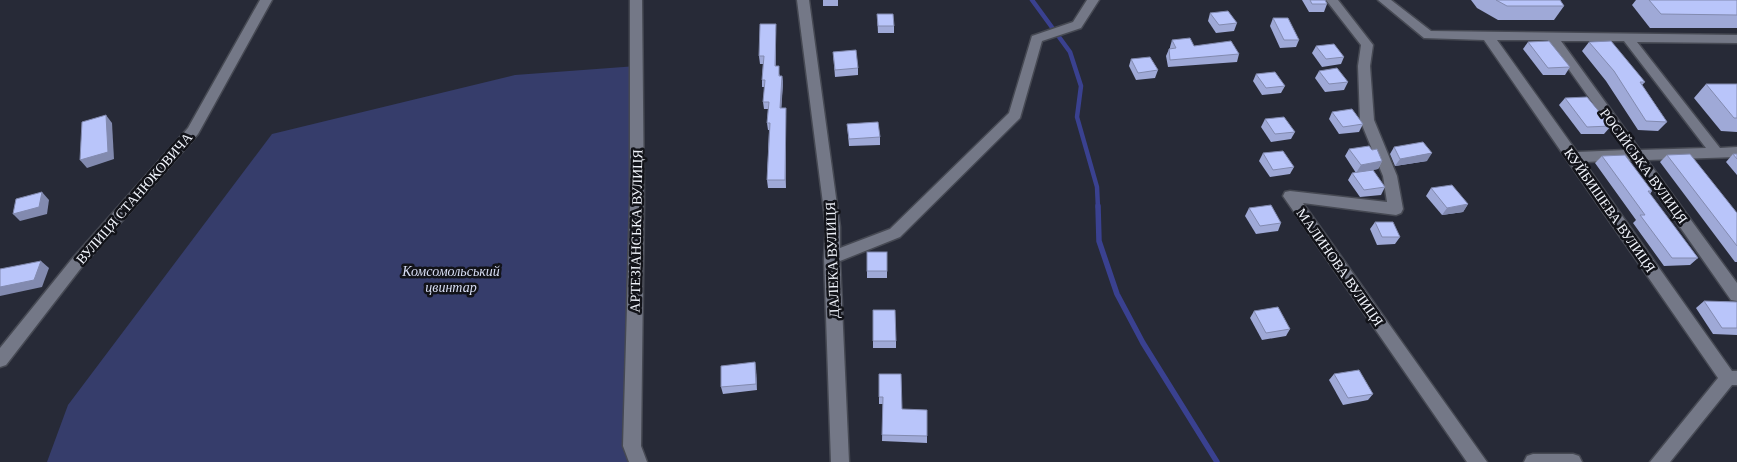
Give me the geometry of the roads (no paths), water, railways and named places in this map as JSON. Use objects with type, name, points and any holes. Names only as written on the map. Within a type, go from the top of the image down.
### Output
[{"type":"street","name":"ВУЛИЦЯ СТАНЮКОВИЧА","points":[[0,360],[76,264],[193,131],[266,0]]},
{"type":"street","name":"АРТЕЗІАНСЬКА ВУЛИЦЯ","points":[[636,0],[637,202],[632,446],[638,462]]},
{"type":"street","name":"ДАЛЕКА ВУЛИЦЯ","points":[[803,0],[833,227],[832,258],[840,462]]},
{"type":"street","points":[[832,258],[894,233],[1015,115],[1036,39],[1078,25],[1092,0]]},
{"type":"street","name":"МАЛИНОВА ВУЛИЦЯ","points":[[1332,0],[1367,45],[1364,66],[1367,120],[1390,176],[1396,209],[1290,196],[1478,462]]},
{"type":"street","points":[[1384,0],[1428,35],[1737,39]]},
{"type":"street","name":"КУЙБИШЕВА ВУЛИЦЯ","points":[[1487,36],[1732,378]]},
{"type":"street","name":"РОСІЙСЬКА ВУЛИЦЯ","points":[[1551,36],[1737,295]]},
{"type":"street","points":[[1627,37],[1717,152]]},
{"type":"street","points":[[1574,158],[1737,152]]},
{"type":"street","points":[[1659,462],[1732,378]]},
{"type":"street","points":[[1534,462],[1573,462]]},
{"type":"waterway","points":[[1032,0],[1070,52],[1081,86],[1077,117],[1097,187],[1098,208]]},
{"type":"waterway","points":[[1098,206],[1099,241],[1117,294],[1143,343],[1217,462]]},
{"type":"park label","name":"Комсомольський цвинтар","points":[[451,280]]}]
